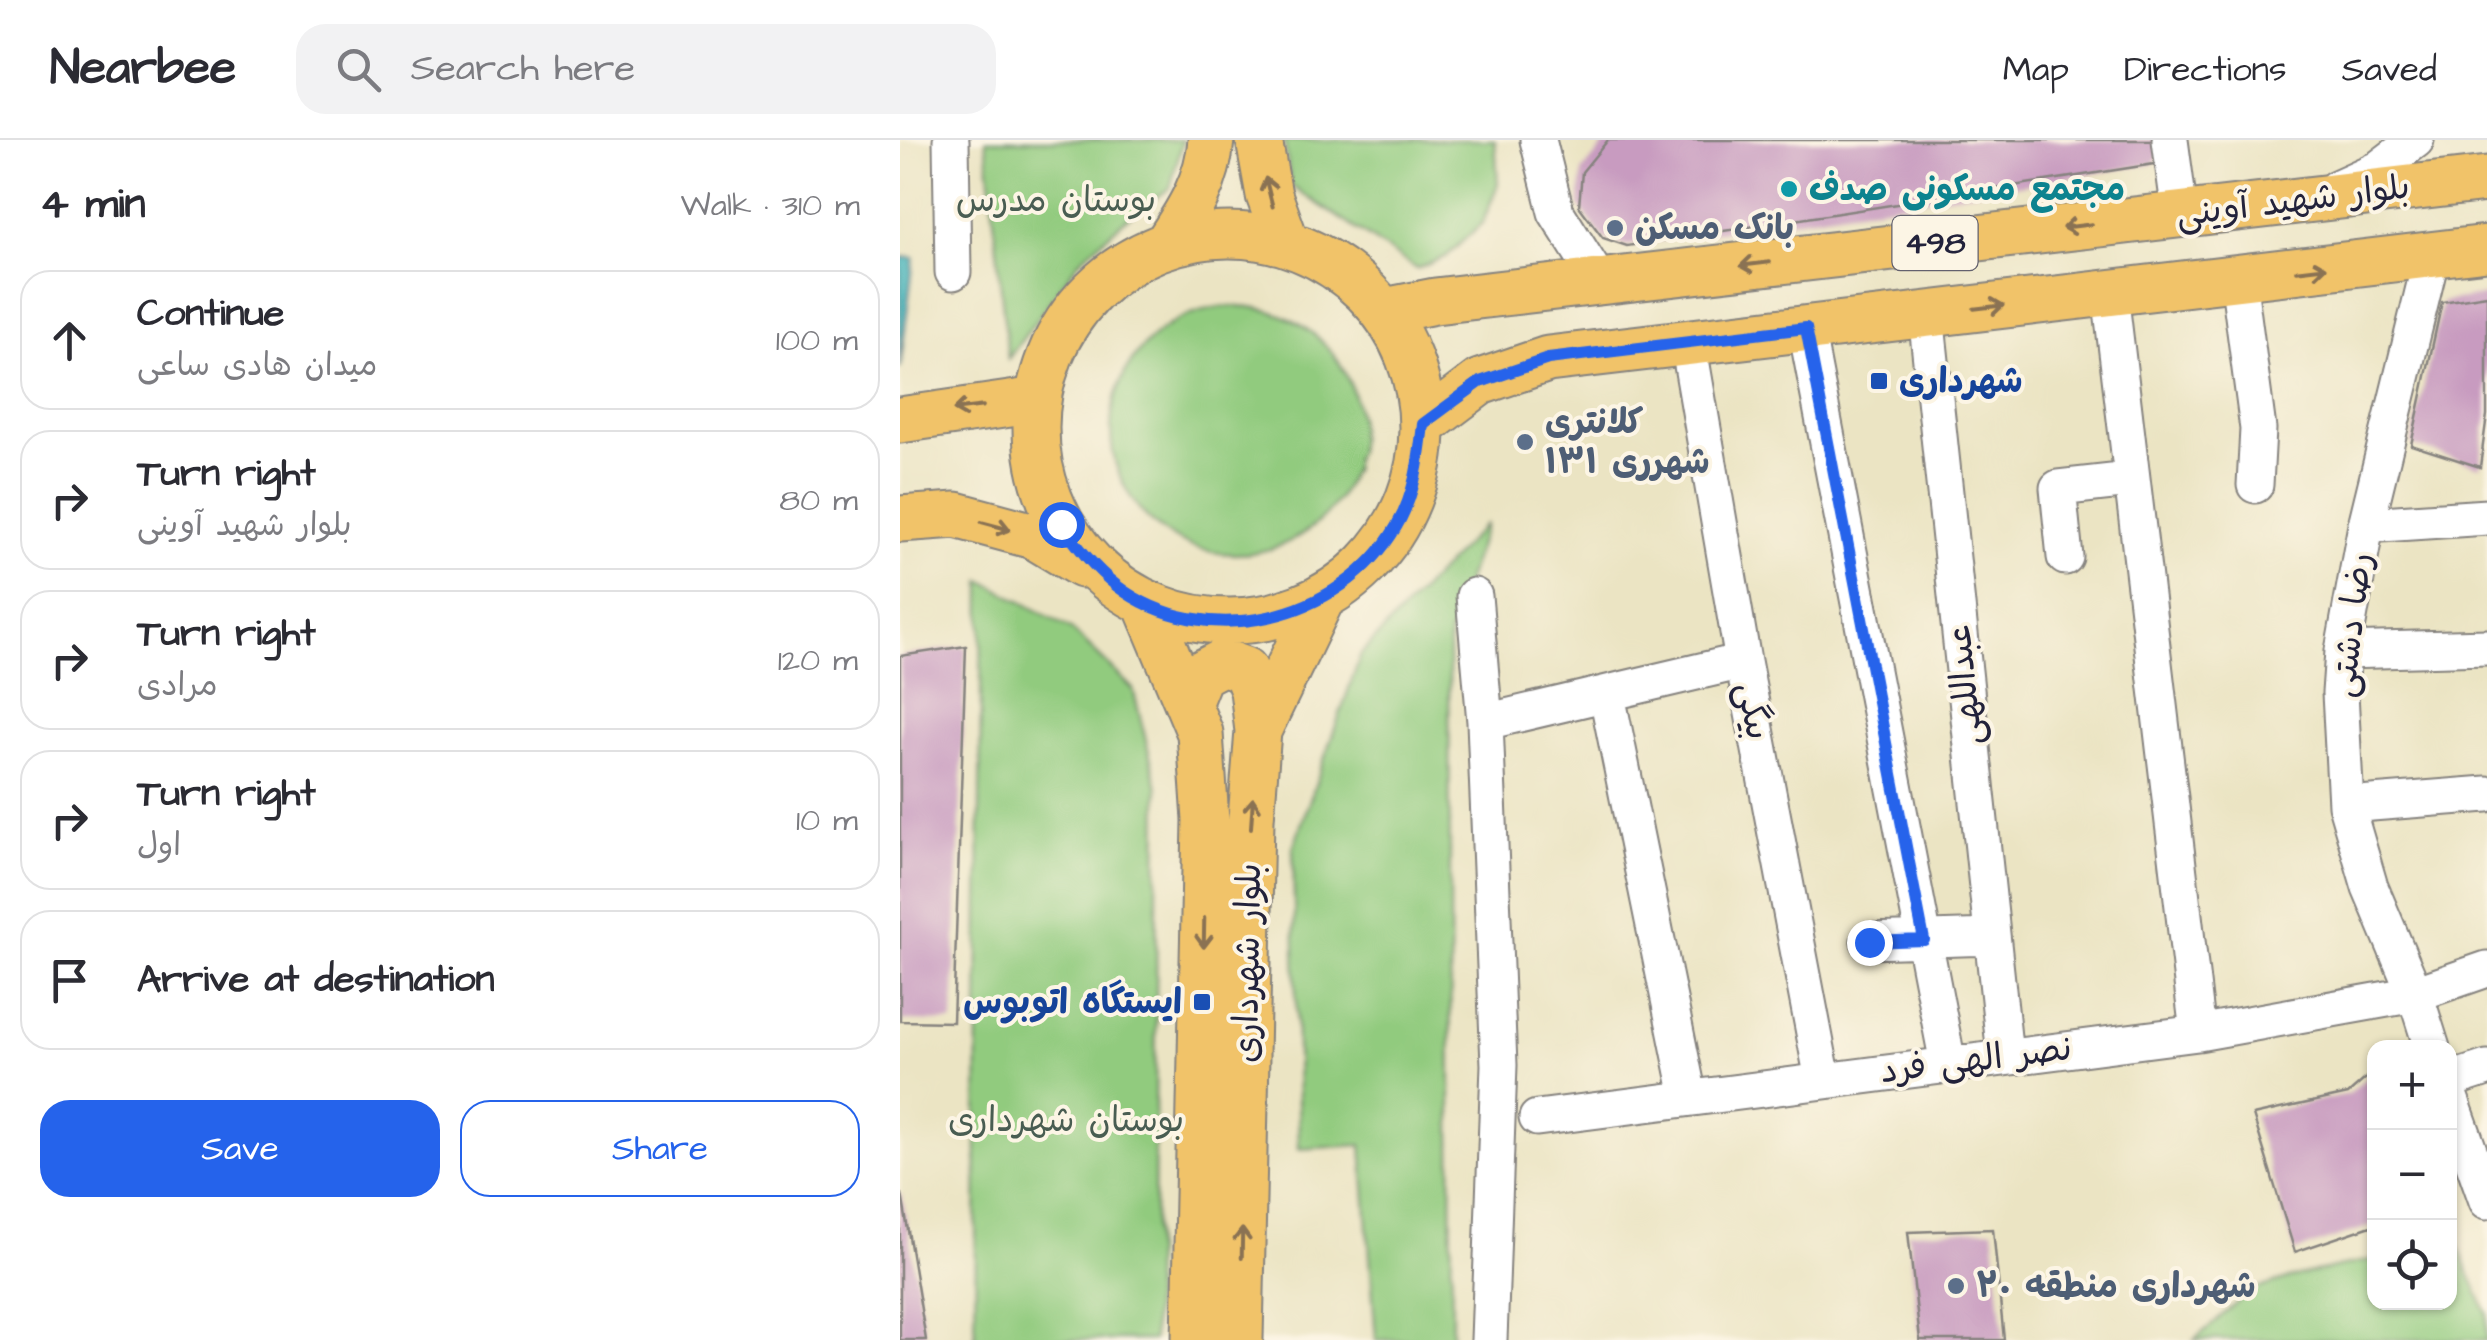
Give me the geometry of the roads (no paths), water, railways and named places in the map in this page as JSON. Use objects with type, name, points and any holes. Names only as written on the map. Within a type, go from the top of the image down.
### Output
[{"type":"main road","points":[[1166,244],[1196,200],[1210,158],[1211,140]]},
{"type":"main road","points":[[1260,140],[1269,195],[1286,242]]},
{"type":"main road","name":"بلوار شهید آوینی","points":[[1384,311],[2487,178]]},
{"type":"main road","points":[[900,519],[956,515],[1034,536],[1131,594],[1187,618],[1233,622],[1278,616],[1321,600],[1364,569],[1397,527],[1417,478],[1423,424],[1412,364],[1384,311],[1340,269],[1286,242],[1226,234],[1166,244],[1119,268],[1080,304],[1052,349],[1037,400],[1036,443],[1044,485],[1055,511],[1086,558],[1131,594]]},
{"type":"main road","name":"بلوار شهید آوینی","points":[[1423,424],[1480,382],[1548,359],[2487,248]]},
{"type":"main road","points":[[900,420],[1037,400]]},
{"type":"main road","name":"بلوار شهرداری","points":[[1131,594],[1200,733],[1206,820],[1195,1340]]},
{"type":"main road","name":"بلوار شهرداری","points":[[1240,1318],[1251,819],[1258,731],[1321,600]]},
{"type":"main road","points":[[1188,704],[1200,674],[1223,662],[1245,670],[1253,690],[1258,731]]},
{"type":"street","points":[[952,140],[952,272]]},
{"type":"street","points":[[1538,140],[1556,212],[1600,282]]},
{"type":"street","points":[[2170,140],[2180,214]]},
{"type":"street","points":[[2312,199],[2378,169],[2416,140]]},
{"type":"street","name":"رضا دشتی","points":[[2429,1040],[2370,887],[2346,806],[2340,694],[2342,651],[2366,525],[2432,255]]},
{"type":"street","points":[[2238,278],[2258,429],[2254,485]]},
{"type":"street","points":[[2110,293],[2198,1033]]},
{"type":"street","name":"عبداللهی","points":[[1926,314],[2005,1056]]},
{"type":"street","points":[[1806,328],[1948,1064]]},
{"type":"street","name":"بیگی","points":[[1688,342],[1743,661],[1823,1080]]},
{"type":"street","points":[[2065,557],[2058,488],[2130,480]]},
{"type":"street","points":[[2366,525],[2487,517]]},
{"type":"street","points":[[1474,596],[1485,722],[1498,1065],[1489,1340]]},
{"type":"street","points":[[2342,651],[2487,646]]},
{"type":"street","points":[[1485,722],[1743,661]]},
{"type":"street","points":[[1607,695],[1689,1097]]},
{"type":"street","points":[[2346,806],[2487,794]]},
{"type":"street","points":[[1869,942],[1992,937]]},
{"type":"street","name":"نصر الهی فرد","points":[[1536,1118],[2198,1033],[2414,994],[2487,970]]},
{"type":"street","points":[[2457,1078],[2487,1068]]},
{"type":"street","points":[[2457,1115],[2485,1188]]},
{"type":"street","points":[[1240,1318],[1254,1340]]},
{"type":"water","points":[[900,257],[914,258],[900,369]]},
{"type":"place","name":"مجتمع مسکونی صدف","points":[[1789,189]]},
{"type":"place","name":"بانک مسکن","points":[[1615,228]]},
{"type":"place","name":"شهرداری","points":[[1879,381]]},
{"type":"place","name":"کلانتری ۱۳۱ شهرری","points":[[1525,442]]},
{"type":"place","name":"ایستگاه اتوبوس","points":[[1202,1002]]},
{"type":"place","name":"شهرداری منطقه ۲۰","points":[[1956,1286]]},
{"type":"park label","name":"بوستان مدرس","points":[[1056,200]]},
{"type":"park label","name":"بوستان شهرداری","points":[[1066,1120]]}]
